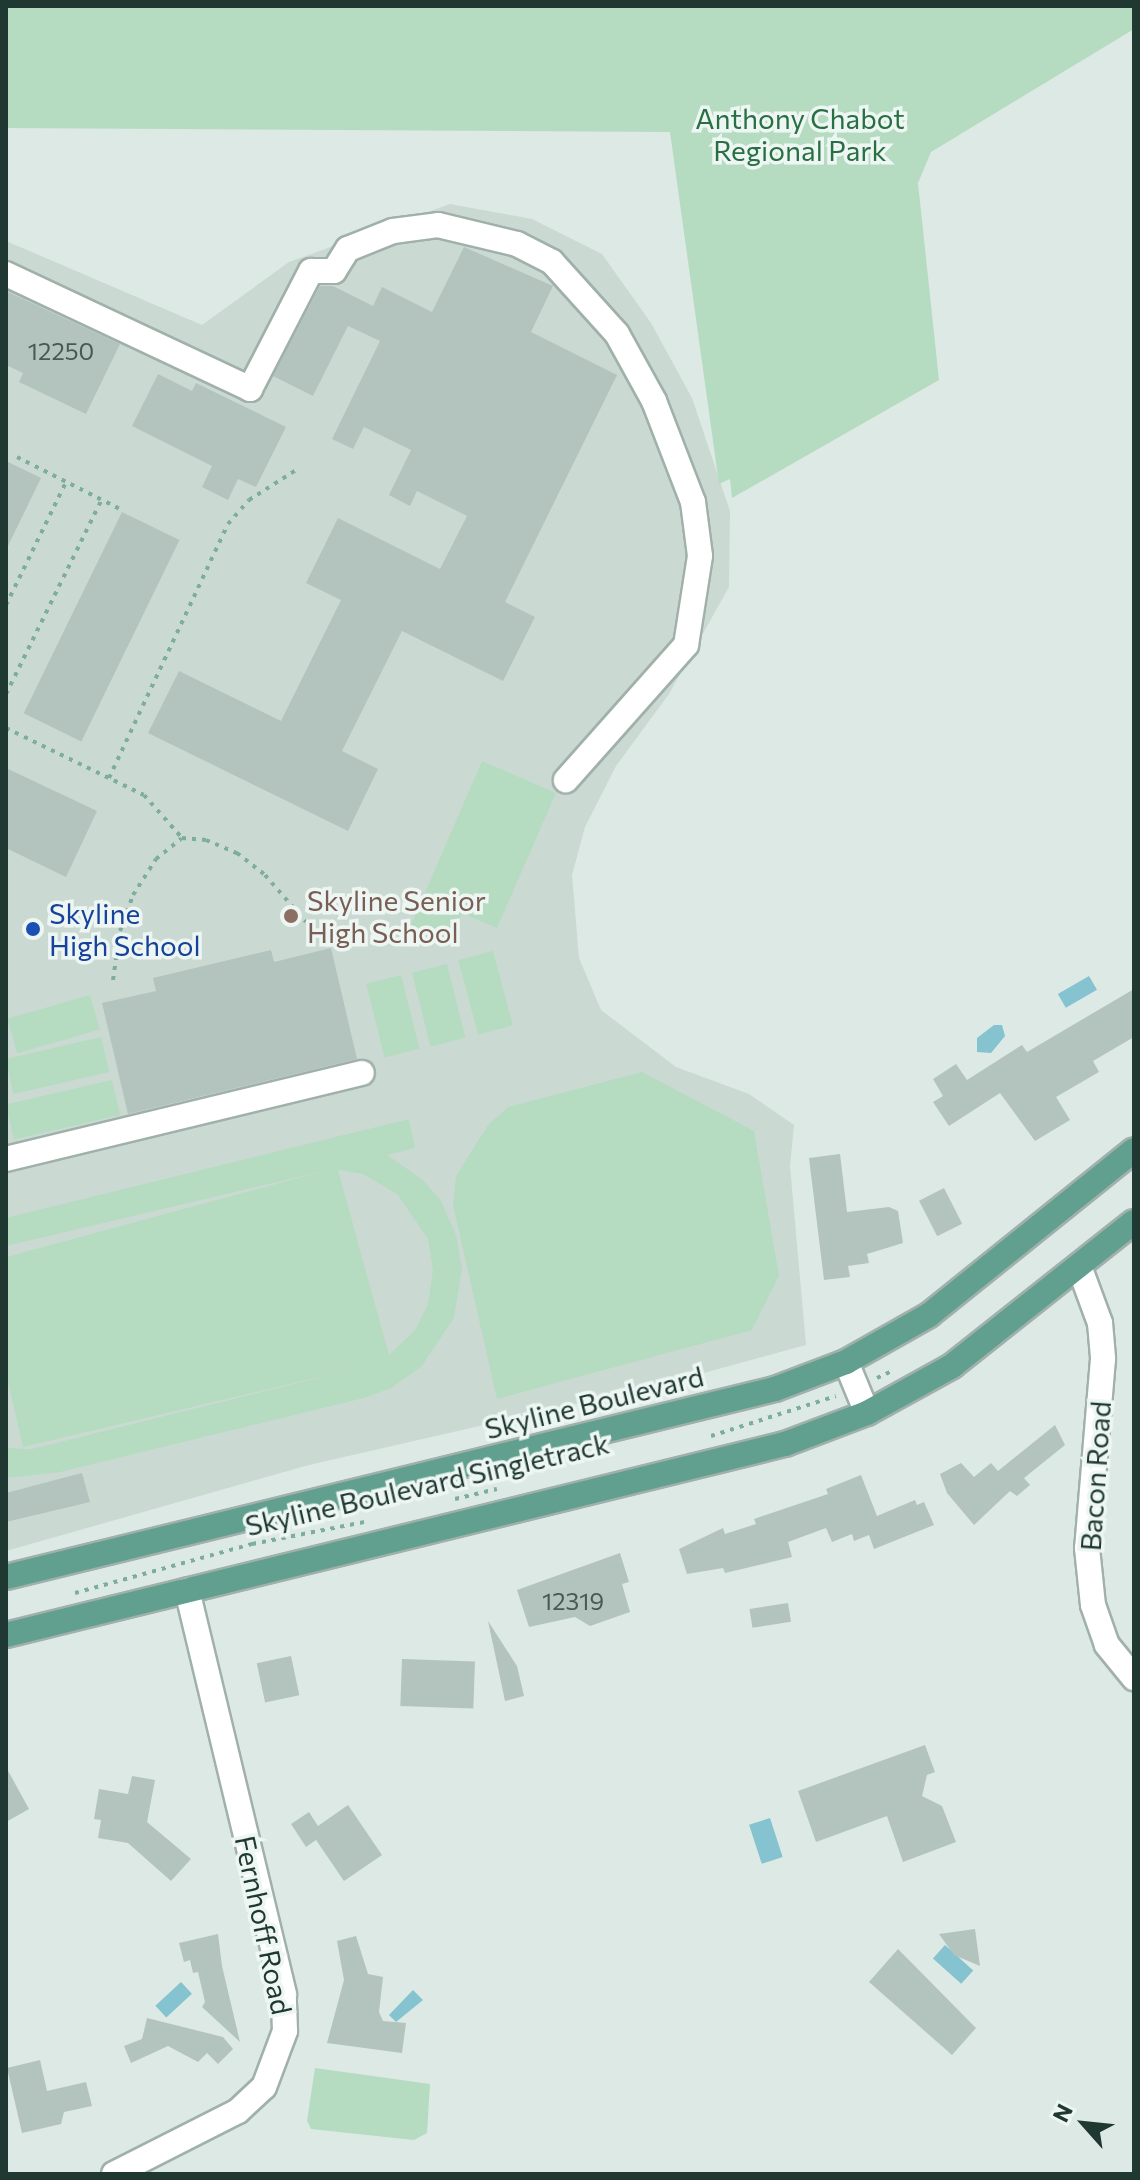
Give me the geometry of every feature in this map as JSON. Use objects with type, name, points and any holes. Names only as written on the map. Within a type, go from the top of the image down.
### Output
[{"type":"main road","name":"Skyline Boulevard","points":[[6,1577],[775,1389],[846,1362],[929,1315],[1134,1150]]},
{"type":"main road","points":[[6,1635],[785,1444],[867,1413],[952,1366],[1134,1222]]},
{"type":"street","points":[[6,274],[250,389],[311,271],[334,271],[348,249],[393,231],[438,225],[517,244],[552,262],[617,334],[654,401],[693,502],[700,556],[686,645],[566,780]]},
{"type":"street","points":[[6,1159],[362,1073]]},
{"type":"street","name":"Bacon Road","points":[[1079,1266],[1100,1323],[1103,1359],[1087,1548],[1093,1605],[1107,1645],[1134,1678]]},
{"type":"street","points":[[846,1362],[867,1413]]},
{"type":"street","name":"Fernhoff Road","points":[[114,2174],[238,2111],[264,2087],[285,2031],[284,1994],[187,1590]]},
{"type":"path","points":[[17,457],[120,509]]},
{"type":"path","points":[[109,778],[228,524],[249,500],[296,470]]},
{"type":"path","points":[[6,605],[66,482]]},
{"type":"path","points":[[6,694],[102,499]]},
{"type":"path","points":[[6,728],[154,802],[182,838]]},
{"type":"path","points":[[113,980],[120,931],[133,895],[156,859],[182,838],[206,840],[237,853],[272,882],[306,922]]},
{"type":"path","points":[[696,1440],[857,1388]]},
{"type":"path","name":"Skyline Boulevard Singletrack","points":[[442,1503],[512,1486]]},
{"type":"path","name":"Skyline Boulevard Singletrack","points":[[64,1597],[252,1544],[383,1518]]},
{"type":"shaded area","name":"Skyline Senior High School","points":[[450,204],[532,219],[602,254],[651,323],[692,398],[730,511],[729,587],[669,694],[616,766],[585,827],[572,875],[579,958],[601,1010],[676,1067],[749,1094],[794,1125],[790,1166],[806,1345],[667,1383],[309,1465],[6,1551],[6,241],[202,325],[289,262]]},
{"type":"green space","name":"Anthony Chabot Regional Park","points":[[6,6],[1134,6],[1134,29],[931,152],[918,183],[939,380],[732,498],[730,479],[719,484],[670,132],[6,128]]},
{"type":"green space","points":[[482,761],[556,793],[497,928],[462,913],[449,942],[411,925]]},
{"type":"green space","points":[[493,951],[513,1025],[478,1035],[458,960]]},
{"type":"green space","points":[[447,964],[465,1038],[430,1046],[412,973]]},
{"type":"green space","points":[[401,975],[419,1049],[384,1057],[366,984]]},
{"type":"green space","points":[[90,995],[100,1030],[17,1053],[7,1019]]},
{"type":"green space","points":[[101,1037],[109,1072],[14,1094],[6,1059]]},
{"type":"green space","points":[[642,1072],[754,1131],[779,1276],[752,1330],[497,1399],[453,1205],[456,1176],[488,1125],[508,1107]]},
{"type":"green space","points":[[112,1080],[120,1115],[14,1140],[6,1104]]},
{"type":"green space","points":[[409,1119],[415,1148],[387,1155],[423,1180],[441,1201],[456,1235],[462,1268],[454,1318],[421,1367],[391,1388],[364,1398],[60,1472],[6,1478],[6,1448],[32,1449],[370,1365],[23,1447],[6,1373],[6,1257],[328,1170],[6,1246],[6,1218]],"holes":[[[338,1170],[363,1174],[397,1194],[428,1239],[433,1270],[428,1304],[415,1330],[389,1355]]]},
{"type":"green space","points":[[315,2068],[430,2084],[427,2133],[414,2140],[311,2129],[307,2121]]},
{"type":"water","points":[[1089,976],[1097,990],[1066,1008],[1058,994]]},
{"type":"water","points":[[994,1025],[1002,1025],[1005,1036],[991,1053],[977,1052],[977,1038]]},
{"type":"water","points":[[770,1818],[783,1857],[762,1864],[749,1825]]},
{"type":"water","points":[[945,1945],[973,1970],[961,1984],[933,1958]]},
{"type":"water","points":[[181,1982],[192,1994],[166,2018],[155,2006]]},
{"type":"water","points":[[413,1990],[423,2000],[396,2022],[389,2015]]},
{"type":"building","points":[[464,247],[553,286],[531,332],[617,375],[505,602],[535,617],[503,681],[402,631],[342,751],[378,769],[348,831],[148,733],[179,671],[281,721],[341,600],[306,583],[338,518],[440,569],[467,516],[417,491],[410,506],[389,495],[411,450],[364,427],[353,449],[332,439],[380,341],[348,326],[313,396],[273,376],[320,286],[333,286],[373,306],[382,287],[432,312]]},
{"type":"building","points":[[6,291],[120,344],[86,414],[19,382],[23,373],[6,365]]},
{"type":"building","points":[[158,374],[192,391],[196,383],[286,427],[256,487],[238,479],[228,500],[202,487],[212,466],[132,426]]},
{"type":"building","points":[[6,461],[41,478],[6,550]]},
{"type":"building","points":[[122,512],[180,540],[81,741],[24,713]]},
{"type":"building","points":[[6,768],[97,811],[66,877],[6,848]]},
{"type":"building","points":[[331,948],[357,1059],[128,1114],[102,1003],[156,991],[153,978],[271,950],[274,962]]},
{"type":"building","points":[[1134,989],[1134,1037],[1093,1061],[1099,1072],[1056,1097],[1070,1120],[1035,1141],[1000,1093],[949,1126],[933,1102],[943,1096],[933,1079],[956,1064],[967,1080],[1022,1045],[1027,1052]]},
{"type":"building","points":[[840,1154],[847,1212],[889,1207],[898,1211],[903,1243],[867,1254],[869,1263],[848,1266],[850,1277],[824,1280],[809,1158]]},
{"type":"building","points":[[944,1188],[962,1224],[937,1236],[919,1201]]},
{"type":"building","points":[[1055,1425],[1065,1445],[1024,1478],[1030,1485],[1017,1496],[1010,1491],[974,1525],[947,1493],[940,1474],[961,1463],[974,1477],[991,1463],[998,1471]]},
{"type":"building","points":[[82,1473],[90,1502],[6,1522],[6,1493]]},
{"type":"building","points":[[861,1475],[877,1516],[915,1500],[917,1505],[924,1502],[934,1525],[874,1549],[869,1535],[854,1541],[852,1534],[832,1542],[826,1528],[788,1542],[792,1557],[725,1573],[723,1568],[687,1574],[679,1549],[723,1528],[725,1534],[756,1524],[754,1519],[828,1494],[826,1489]]},
{"type":"building","points":[[620,1553],[629,1582],[622,1584],[630,1612],[590,1626],[575,1617],[529,1627],[517,1590]]},
{"type":"building","points":[[788,1603],[791,1622],[752,1628],[749,1609]]},
{"type":"building","points":[[488,1621],[517,1666],[524,1696],[505,1701]]},
{"type":"building","points":[[291,1656],[299,1695],[265,1702],[257,1663]]},
{"type":"building","points":[[402,1659],[475,1662],[473,1709],[400,1706]]},
{"type":"building","points":[[925,1745],[935,1772],[927,1775],[922,1796],[942,1806],[956,1842],[903,1862],[887,1816],[816,1842],[798,1791]]},
{"type":"building","points":[[6,1767],[29,1809],[6,1822]]},
{"type":"building","points":[[132,1776],[155,1780],[147,1822],[191,1859],[171,1881],[128,1843],[98,1838],[101,1820],[94,1819],[99,1789],[128,1794]]},
{"type":"building","points":[[348,1805],[382,1855],[344,1881],[316,1840],[306,1847],[291,1824],[309,1812],[318,1826]]},
{"type":"building","points":[[975,1929],[980,1966],[954,1955],[939,1934]]},
{"type":"building","points":[[218,1934],[222,1966],[240,2042],[202,2007],[205,2002],[198,1972],[193,1973],[190,1960],[184,1962],[179,1943]]},
{"type":"building","points":[[356,1936],[368,1974],[383,1977],[379,2012],[383,2021],[406,2023],[402,2053],[327,2043],[344,1980],[337,1941]]},
{"type":"building","points":[[898,1949],[976,2028],[952,2055],[869,1982]]},
{"type":"building","points":[[147,2018],[223,2037],[233,2049],[218,2064],[207,2053],[198,2062],[168,2046],[131,2063],[124,2046],[142,2039]]},
{"type":"building","points":[[40,2060],[47,2091],[86,2082],[92,2106],[64,2112],[61,2124],[22,2133],[7,2068]]},
{"type":"place","name":"Skyline Senior High School","points":[[291,916]]},
{"type":"place","name":"Skyline High School","points":[[33,929]]}]
